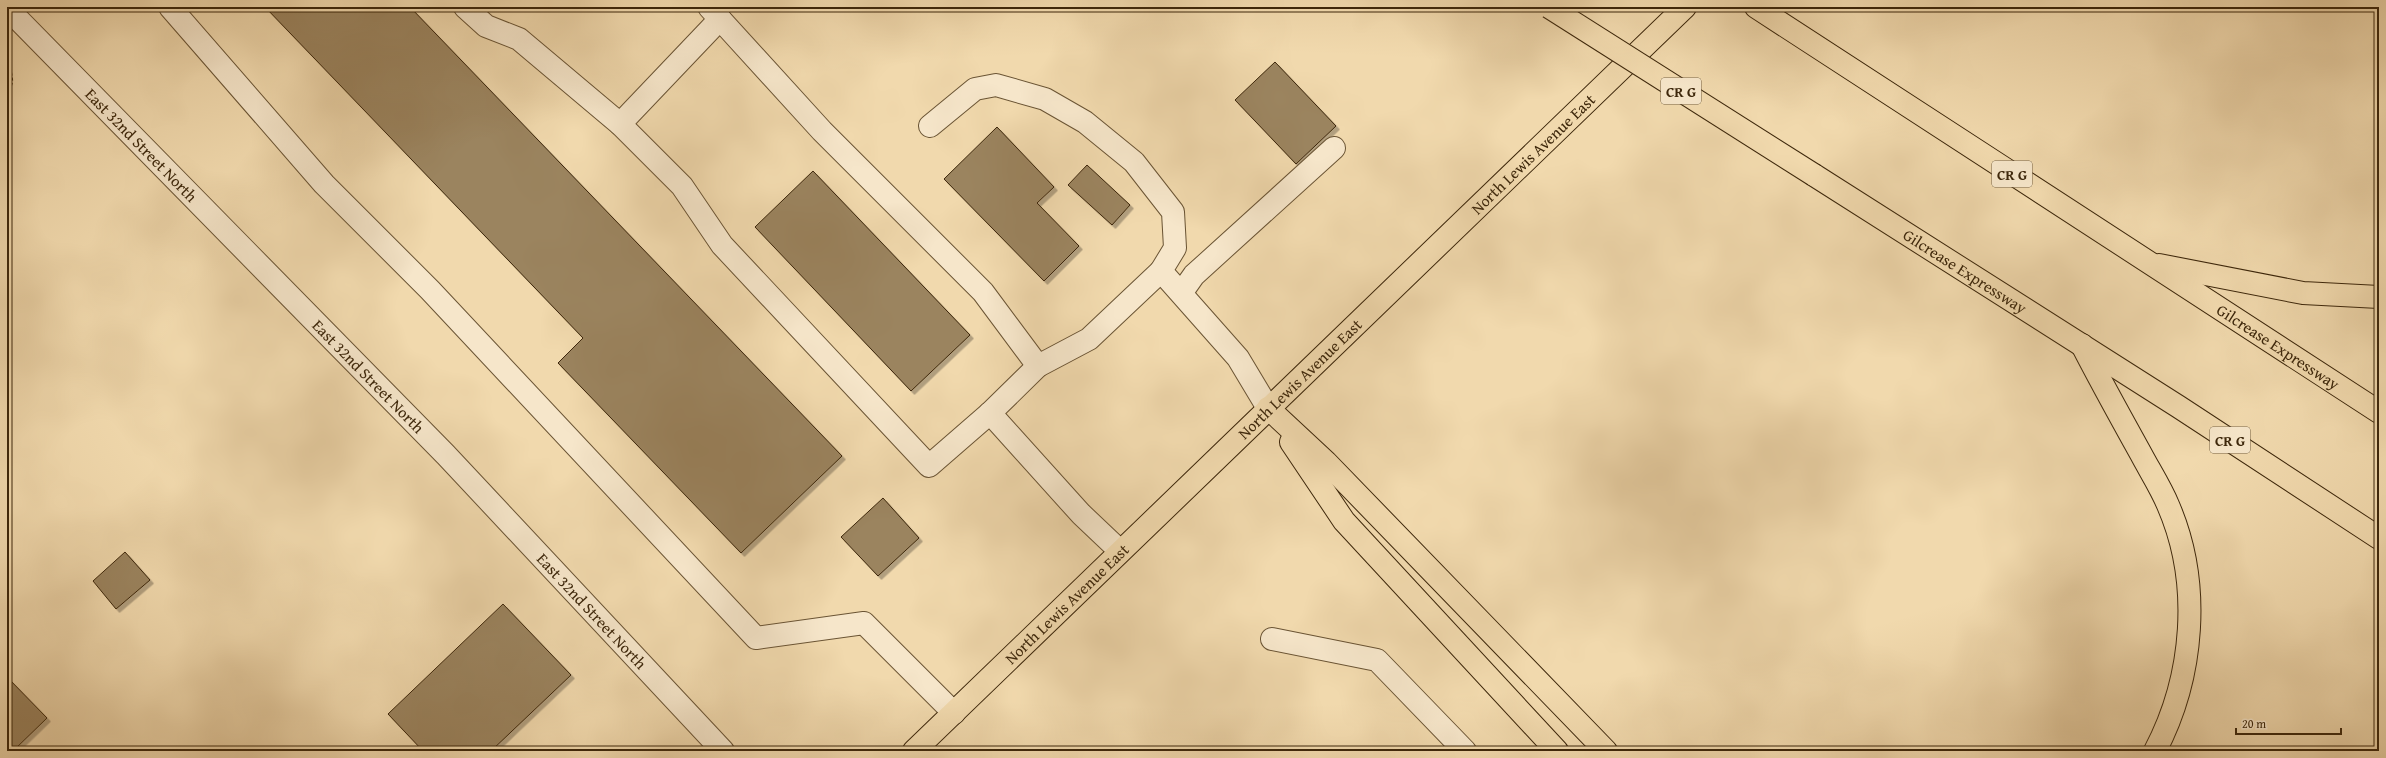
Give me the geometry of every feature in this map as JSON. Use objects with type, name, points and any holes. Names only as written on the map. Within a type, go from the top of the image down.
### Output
[{"type":"main road","name":"Gilcrease Expressway","points":[[1549,7],[2081,344],[2379,538]]},
{"type":"main road","name":"North Lewis Avenue East","points":[[914,751],[1685,7]]},
{"type":"main road","name":"Gilcrease Expressway","points":[[1756,7],[2379,412]]},
{"type":"main road","points":[[2148,263],[2303,293],[2379,297]]},
{"type":"main road","points":[[2081,344],[2168,506],[2184,556],[2190,603],[2187,647],[2180,693],[2155,751]]},
{"type":"main road","points":[[1268,408],[1344,521],[1557,751]]},
{"type":"main road","points":[[1268,408],[1326,462],[1606,751]]},
{"type":"street","points":[[170,7],[324,184],[430,290],[756,638],[864,623],[954,713]]},
{"type":"street","points":[[465,7],[486,26],[519,39],[620,124],[682,186],[722,245],[929,466],[990,413],[1038,366],[1089,339],[1161,271],[1175,248],[1173,212],[1134,162],[1085,122],[1045,99],[996,85],[975,89],[930,126]]},
{"type":"street","name":"East 32nd Street North","points":[[7,8],[446,455],[723,751]]},
{"type":"street","points":[[620,124],[714,13],[822,131],[983,292],[1038,366]]},
{"type":"street","points":[[1182,292],[1194,275],[1334,148]]},
{"type":"street","points":[[1161,271],[1182,292],[1238,358],[1268,408]]},
{"type":"street","points":[[990,413],[1081,514],[1120,551]]},
{"type":"street","points":[[1272,639],[1377,660],[1465,751]]},
{"type":"path","points":[[7,52],[12,81],[7,100]]},
{"type":"building","points":[[265,7],[410,7],[842,456],[741,553],[558,363],[583,338]]},
{"type":"building","points":[[1275,62],[1336,126],[1296,164],[1235,100]]},
{"type":"building","points":[[997,127],[1054,187],[1037,203],[1079,246],[1044,281],[944,179]]},
{"type":"building","points":[[1087,165],[1130,205],[1112,225],[1068,185]]},
{"type":"building","points":[[813,171],[970,335],[911,391],[755,227]]},
{"type":"building","points":[[883,498],[919,538],[878,576],[841,537]]},
{"type":"building","points":[[125,552],[150,580],[116,609],[93,581]]},
{"type":"building","points":[[503,604],[571,675],[491,751],[423,751],[388,714]]},
{"type":"building","points":[[7,677],[47,718],[13,751],[7,751]]}]
